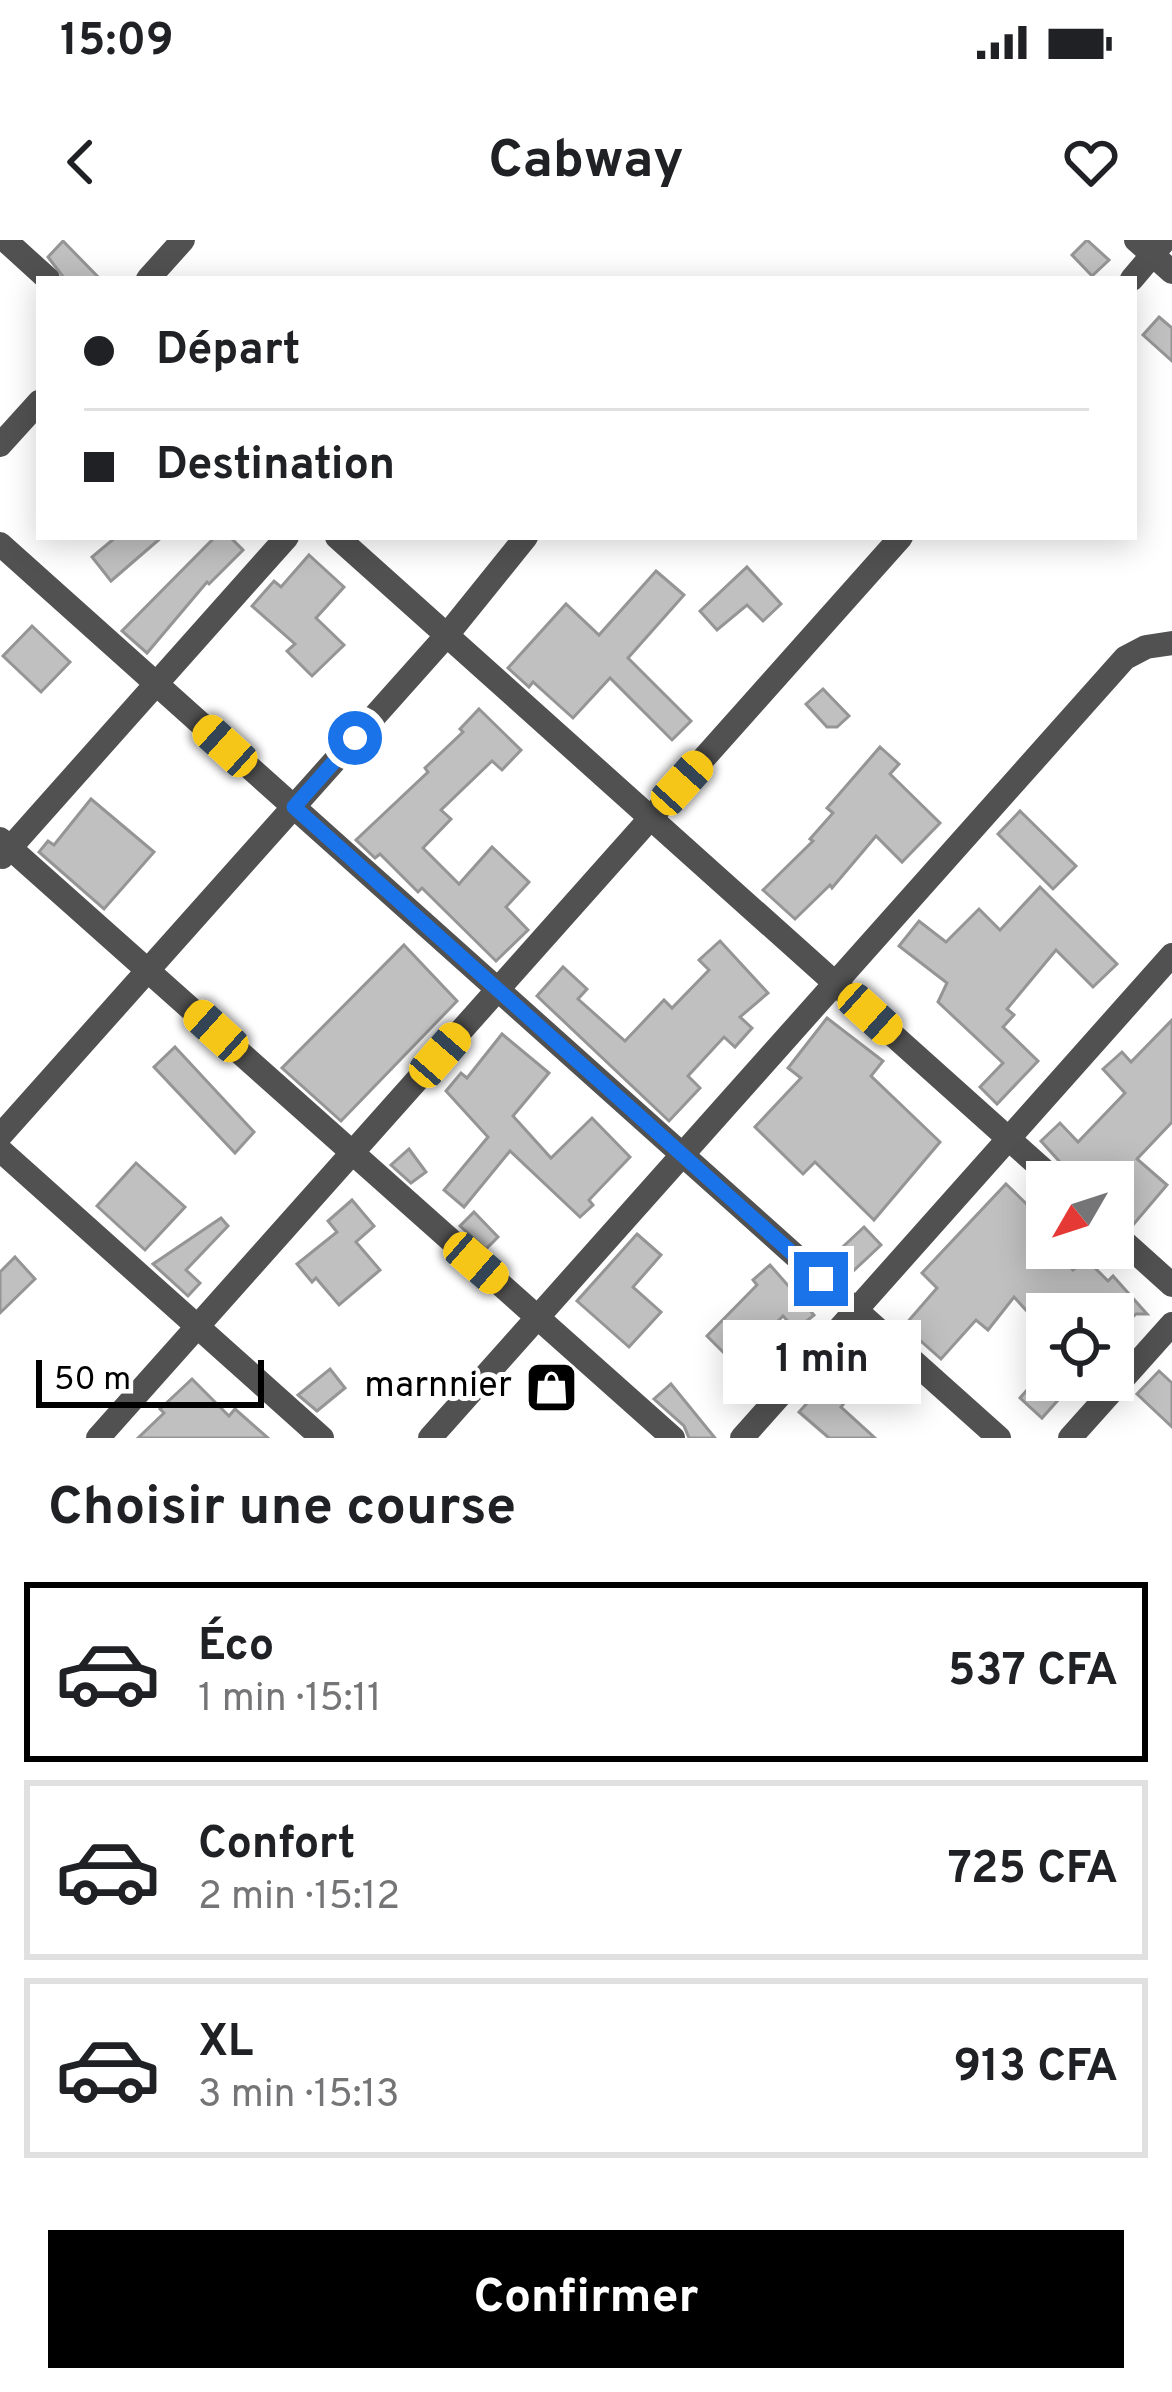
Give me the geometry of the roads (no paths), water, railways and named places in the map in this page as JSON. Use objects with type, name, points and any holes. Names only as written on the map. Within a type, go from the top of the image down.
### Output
[{"type":"street","points":[[5,240],[45,276]]},
{"type":"street","points":[[151,276],[183,240]]},
{"type":"street","points":[[1135,276],[1157,252]]},
{"type":"street","points":[[0,445],[36,404]]},
{"type":"street","points":[[284,540],[3,849],[148,970],[673,1438]]},
{"type":"street","points":[[340,540],[1035,1161]]},
{"type":"street","points":[[0,1136],[447,635],[524,540]]},
{"type":"street","points":[[98,1438],[899,540]]},
{"type":"street","points":[[0,544],[999,1438]]},
{"type":"street","points":[[430,1438],[1125,658],[1146,646],[1172,643]]},
{"type":"street","points":[[742,1438],[1172,956]]},
{"type":"street","points":[[0,1150],[322,1438]]},
{"type":"street","points":[[1134,1251],[1172,1285]]},
{"type":"street","points":[[1070,1438],[1172,1324]]},
{"type":"place","name":"marnnier","points":[[551,1387]]}]
